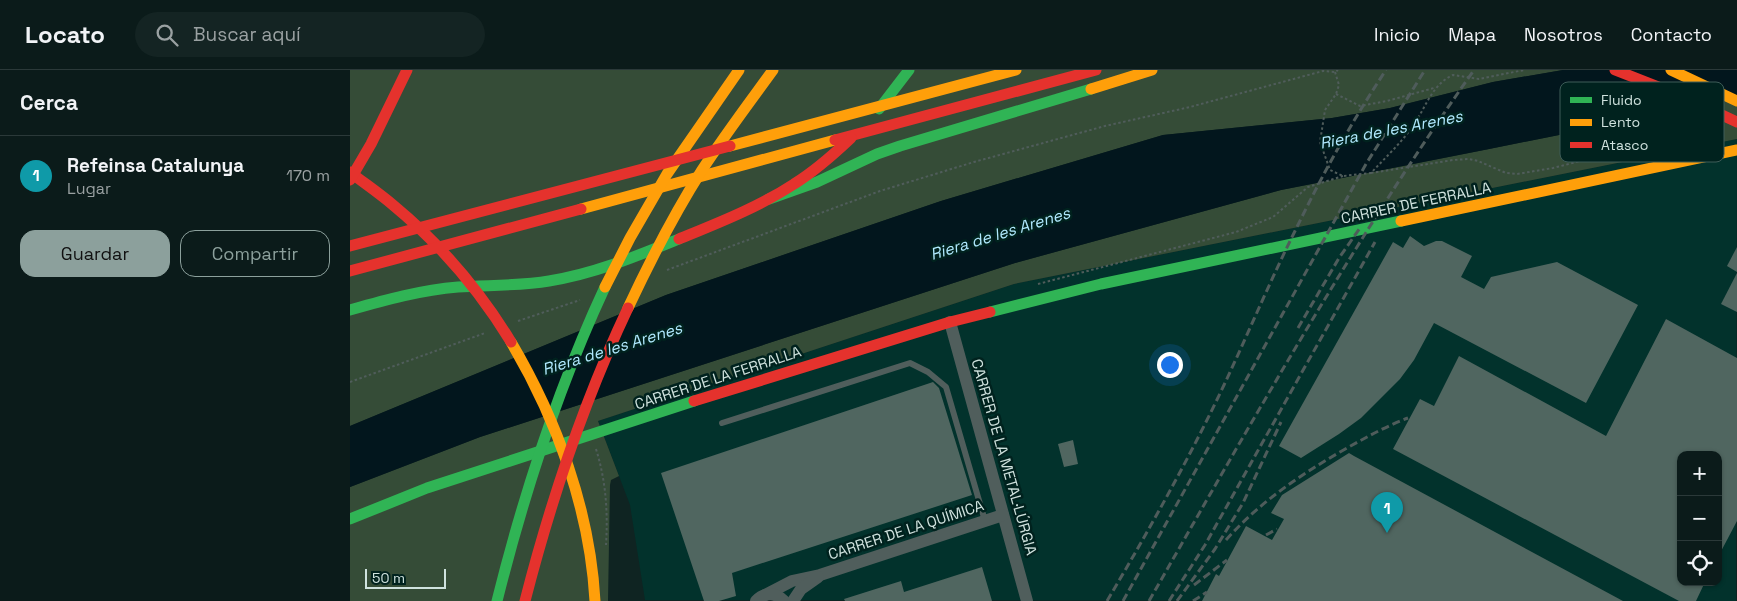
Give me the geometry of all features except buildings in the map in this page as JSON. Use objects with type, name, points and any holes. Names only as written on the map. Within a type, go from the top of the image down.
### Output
[{"type":"main road","points":[[350,180],[371,144],[407,70]]},
{"type":"main road","points":[[497,601],[520,512],[539,449],[562,386],[591,318],[658,189],[739,70]]},
{"type":"main road","points":[[525,601],[564,460],[605,358],[652,257],[694,183],[773,70]]},
{"type":"main road","points":[[350,310],[392,298],[420,293],[547,281],[585,273],[716,224],[768,199],[792,185],[826,160],[865,124],[909,70]]},
{"type":"main road","points":[[350,246],[1016,70]]},
{"type":"main road","points":[[350,271],[1096,70]]},
{"type":"main road","points":[[768,199],[817,182],[877,154],[1152,70]]},
{"type":"main road","points":[[1615,70],[1646,82]]},
{"type":"main road","points":[[1671,70],[1697,82]]},
{"type":"main road","points":[[1724,95],[1737,101]]},
{"type":"main road","points":[[1724,116],[1737,122]]},
{"type":"main road","name":"CARRER DE FERRALLA","points":[[1724,153],[1737,150]]},
{"type":"main road","name":"CARRER DE FERRALLA","points":[[1101,284],[1681,162]]},
{"type":"main road","points":[[350,172],[386,198],[443,251],[487,303],[525,364],[549,412],[576,487],[592,565],[595,601]]},
{"type":"main road","name":"CARRER DE LA FERRALLA","points":[[350,519],[427,488],[729,390],[950,322],[1101,284]]},
{"type":"street","name":"CARRER DE LA METAL·LÚRGIA","points":[[950,322],[1027,601]]},
{"type":"street","name":"CARRER DE LA QUÍMICA","points":[[760,598],[792,581],[820,575],[1003,515]]},
{"type":"street","name":"CARRER DE LA QUÍMICA","points":[[793,601],[801,589],[820,575]]},
{"type":"street","points":[[760,598],[776,595],[784,601]]},
{"type":"lane","points":[[722,424],[910,363],[928,372],[946,387],[986,521]]},
{"type":"path","points":[[1371,173],[1412,126],[1436,87],[1445,80],[1453,75],[1479,79],[1524,70]]},
{"type":"path","points":[[663,271],[880,191],[974,162],[1105,126],[1323,71],[1337,71],[1339,85],[1336,94],[1325,110],[1320,142],[1330,170],[1343,176]]},
{"type":"path","points":[[1336,94],[1360,106],[1387,101],[1436,87]]},
{"type":"path","points":[[1036,285],[1218,237],[1249,227],[1273,217],[1308,187],[1322,181],[1343,176],[1453,160],[1478,161],[1506,173],[1517,174],[1577,162]]},
{"type":"path","points":[[514,323],[581,300]]},
{"type":"path","points":[[350,382],[492,330]]},
{"type":"path","points":[[591,435],[603,471],[607,517],[606,546]]},
{"type":"shaded area","points":[[350,70],[1563,70],[1493,82],[1390,108],[1332,118],[1163,135],[941,201],[666,295],[350,426]]},
{"type":"shaded area","points":[[1737,96],[1737,139],[1724,142],[1724,99]]},
{"type":"shaded area","points":[[1560,135],[1560,162],[1622,162],[1014,284],[598,421],[619,476],[611,480],[610,485],[608,601],[350,601],[350,487],[480,437],[1015,263],[1281,190]]},
{"type":"shaded area","points":[[1737,139],[1736,601],[645,600],[630,505],[598,421],[1014,284],[1622,162],[1724,162],[1724,142]]},
{"type":"water","name":"Riera de les Arenes","points":[[1563,70],[1737,70],[1737,96],[1724,99],[1724,82],[1560,82],[1560,135],[1281,190],[1015,263],[480,437],[350,487],[350,426],[666,295],[941,201],[1163,135],[1332,118],[1390,108],[1493,82]]},
{"type":"railway","points":[[1107,601],[1197,440],[1316,189],[1349,129],[1386,70]]},
{"type":"railway","points":[[1123,601],[1366,164],[1425,70]]},
{"type":"railway","points":[[1149,601],[1265,399],[1346,265],[1387,199],[1474,70]]},
{"type":"railway","points":[[1298,328],[1339,258],[1360,228]]},
{"type":"railway","points":[[1169,601],[1205,545],[1375,242]]},
{"type":"railway","points":[[1226,540],[1265,502],[1294,481],[1357,442],[1408,418]]},
{"type":"railway","points":[[1177,601],[1215,549],[1243,503],[1281,422]]},
{"type":"railway","points":[[1266,535],[1277,529]]},
{"type":"railway","points":[[1194,585],[1227,560]]},
{"type":"railway","points":[[1193,601],[1207,592]]},
{"type":"traffic: fast","points":[[879,109],[909,70]]},
{"type":"traffic: fast","points":[[769,199],[817,182],[877,154],[900,146],[1091,89]]},
{"type":"traffic: fast","points":[[990,312],[1101,284],[1401,221]]},
{"type":"traffic: fast","points":[[350,310],[430,290],[526,284],[566,278],[615,264],[679,239]]},
{"type":"traffic: fast","points":[[497,601],[531,481],[557,402],[605,287]]},
{"type":"traffic: fast","points":[[350,519],[427,488],[694,401]]},
{"type":"traffic: slow","points":[[605,287],[630,238],[667,174],[739,70]]},
{"type":"traffic: slow","points":[[628,308],[663,238],[702,170],[773,70]]},
{"type":"traffic: slow","points":[[730,146],[1016,70]]},
{"type":"traffic: slow","points":[[1091,89],[1152,70]]},
{"type":"traffic: slow","points":[[1671,70],[1697,82]]},
{"type":"traffic: slow","points":[[1724,95],[1737,101]]},
{"type":"traffic: slow","points":[[581,209],[835,140]]},
{"type":"traffic: slow","points":[[1724,153],[1737,150]]},
{"type":"traffic: slow","points":[[1401,221],[1680,162]]},
{"type":"traffic: slow","points":[[511,342],[543,403],[568,467],[586,533],[595,601]]},
{"type":"traffic: jam","points":[[350,180],[371,144],[407,70]]},
{"type":"traffic: jam","points":[[835,140],[1096,70]]},
{"type":"traffic: jam","points":[[1615,70],[1646,82]]},
{"type":"traffic: jam","points":[[1724,116],[1737,122]]},
{"type":"traffic: jam","points":[[679,239],[738,214],[781,192],[817,168],[851,138]]},
{"type":"traffic: jam","points":[[350,246],[730,146]]},
{"type":"traffic: jam","points":[[350,172],[393,205],[426,235],[472,286],[511,342]]},
{"type":"traffic: jam","points":[[350,271],[581,209]]},
{"type":"traffic: jam","points":[[525,601],[569,452],[582,416],[628,308]]},
{"type":"traffic: jam","points":[[694,401],[950,322],[990,312]]},
{"type":"place","name":"Refeinsa Catalunya","points":[[1387,533]]}]
